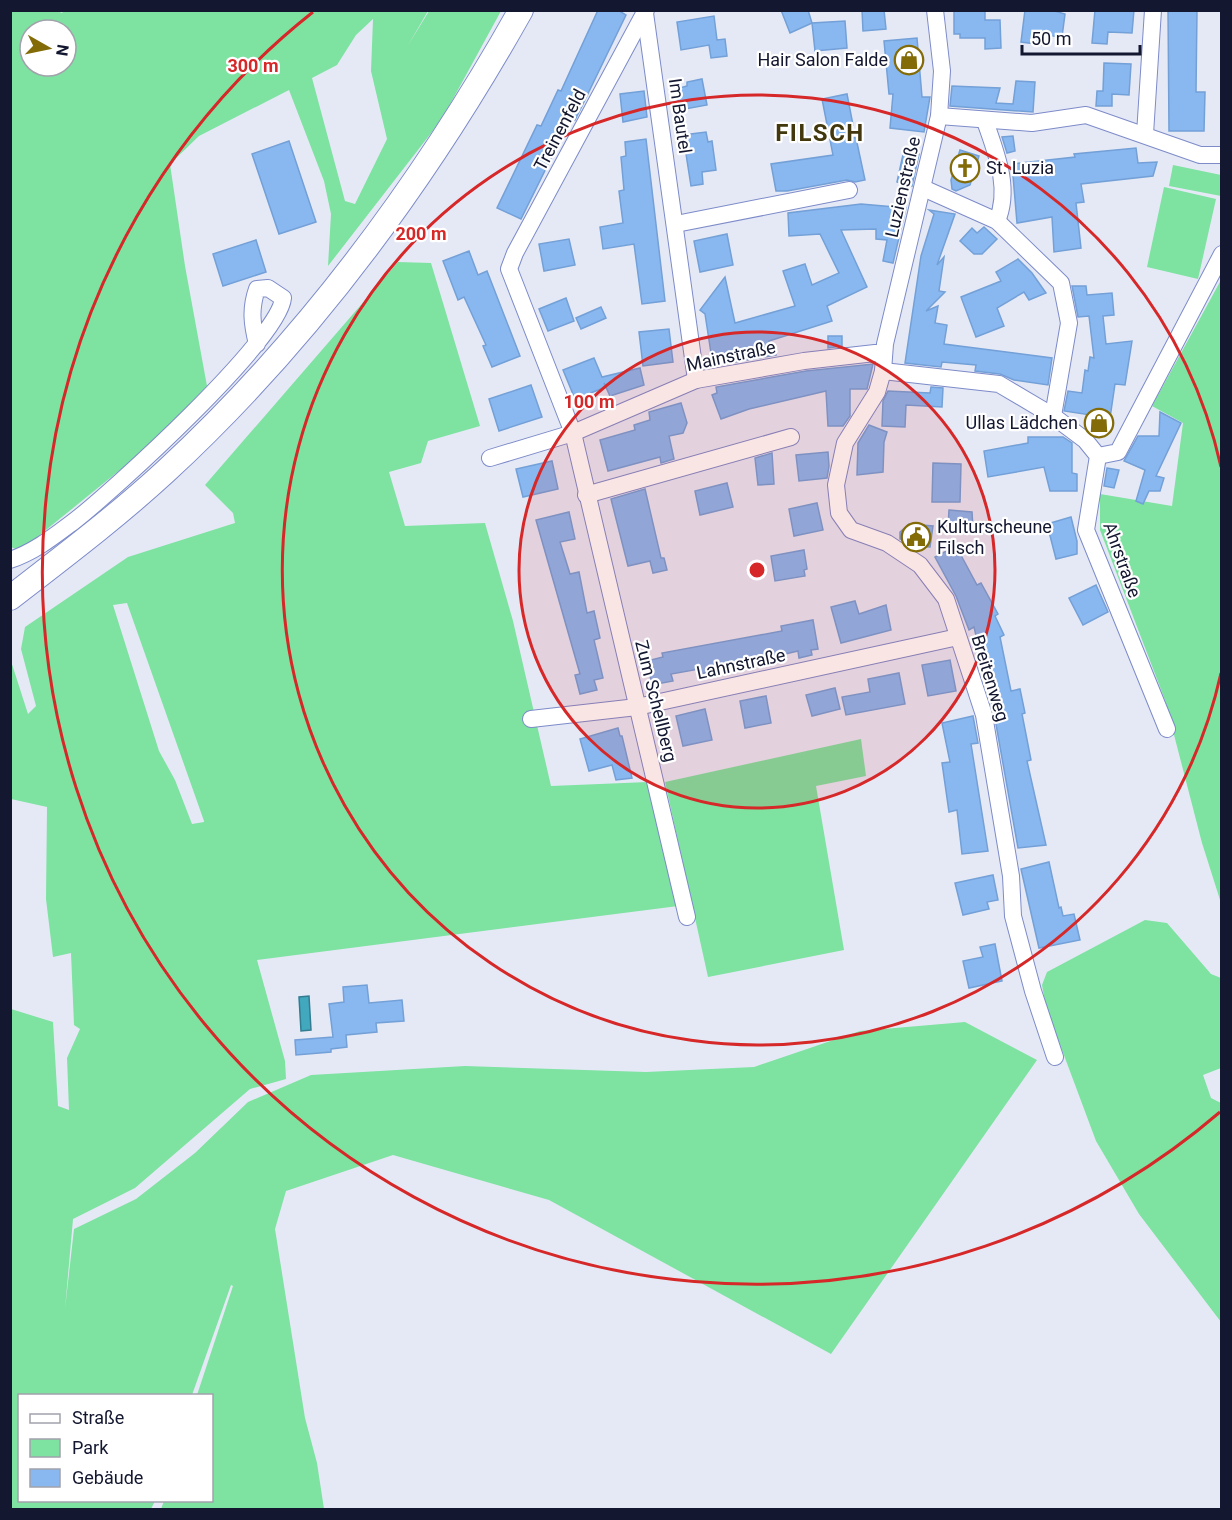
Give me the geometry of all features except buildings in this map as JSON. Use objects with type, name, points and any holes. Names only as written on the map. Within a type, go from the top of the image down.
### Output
[{"type":"main road","points":[[10,598],[88,538],[165,471],[267,366],[354,264],[423,168],[464,107],[521,10]]},
{"type":"street","name":"Luzienstraße","points":[[884,363],[939,116],[942,71],[935,10]]},
{"type":"street","points":[[1147,126],[1153,10]]},
{"type":"street","name":"Im Bautel","points":[[645,12],[696,380]]},
{"type":"street","name":"Treinenfeld","points":[[509,269],[515,253],[645,12]]},
{"type":"street","points":[[939,116],[1032,123],[1086,115],[1147,126],[1200,155],[1221,155]]},
{"type":"street","points":[[985,121],[1001,171],[1002,208],[997,221]]},
{"type":"street","points":[[923,188],[997,221],[1061,283],[1069,323],[1053,416]]},
{"type":"street","points":[[676,224],[849,190]]},
{"type":"street","points":[[884,363],[999,384],[1053,416],[1085,440],[1098,456],[1118,452],[1221,254]]},
{"type":"street","name":"Zum Schellberg","points":[[509,269],[573,433],[687,917]]},
{"type":"street","points":[[10,560],[26,555],[44,543],[126,476],[192,413],[257,344]]},
{"type":"street","name":"Mainstraße","points":[[490,458],[573,433],[696,380],[875,353],[884,363]]},
{"type":"street","name":"Breitenweg","points":[[884,363],[877,392],[845,443],[836,485],[839,513],[851,530],[887,543],[920,565],[946,599],[984,715],[1011,876],[1013,916],[1033,991],[1055,1057]]},
{"type":"street","points":[[586,495],[791,437]]},
{"type":"street","name":"Ahrstraße","points":[[1098,456],[1086,530],[1167,729]]},
{"type":"street","name":"Lahnstraße","points":[[531,719],[637,707],[958,637]]},
{"type":"green space","points":[[55,10],[62,13],[64,10],[428,11],[407,47],[429,11],[501,11],[442,119],[328,266],[331,214],[324,181],[289,90],[199,136],[170,164],[185,266],[207,386],[152,444],[20,551],[11,547],[11,11]],"holes":[[[373,19],[371,71],[387,139],[355,204],[345,201],[312,78],[337,65],[356,35]]]},
{"type":"green space","points":[[1173,165],[1221,175],[1221,196],[1169,186]]},
{"type":"green space","points":[[1164,187],[1216,199],[1198,279],[1147,267]]},
{"type":"green space","points":[[398,262],[431,263],[480,426],[428,441],[421,463],[389,472],[405,526],[485,523],[513,621],[551,786],[648,782],[686,905],[257,960],[285,1061],[286,1079],[250,1089],[135,1188],[73,1219],[65,1309],[74,1229],[136,1199],[195,1153],[248,1102],[311,1075],[465,1066],[646,1072],[754,1067],[860,1031],[965,1022],[1037,1060],[831,1354],[549,1200],[393,1155],[286,1191],[275,1229],[305,1418],[317,1463],[324,1509],[161,1509],[164,1502],[213,1502],[213,1394],[197,1394],[233,1286],[231,1285],[192,1394],[18,1394],[18,1502],[154,1502],[151,1509],[11,1509],[11,1009],[53,1022],[58,1106],[69,1110],[67,1058],[80,1029],[74,1025],[71,953],[53,957],[46,899],[47,807],[11,799],[10,658],[28,714],[36,706],[21,649],[25,627],[128,557],[235,523],[233,513],[205,485]],"holes":[[[127,603],[204,822],[192,824],[175,780],[159,751],[113,605]]]},
{"type":"green space","points":[[1221,280],[1221,903],[1202,843],[1165,700],[1100,530],[1100,494],[1172,506],[1183,423],[1152,406]]},
{"type":"green space","points":[[861,739],[866,776],[816,786],[844,950],[708,977],[665,782]]},
{"type":"green space","points":[[1145,920],[1167,923],[1211,974],[1221,978],[1221,1068],[1203,1075],[1211,1098],[1221,1103],[1221,1322],[1139,1214],[1096,1141],[1046,1007],[1042,985],[1047,972]]},
{"type":"water","points":[[309,996],[311,1030],[301,1031],[299,997]]},
{"type":"place","name":"Hair Salon Falde","points":[[909,60]]},
{"type":"place","name":"St. Luzia","points":[[965,168]]},
{"type":"place","name":"Ullas Lädchen","points":[[1099,423]]},
{"type":"place","name":"Kulturscheune Filsch","points":[[916,537]]},
{"type":"district","name":"FILSCH","points":[[820,133]]}]
